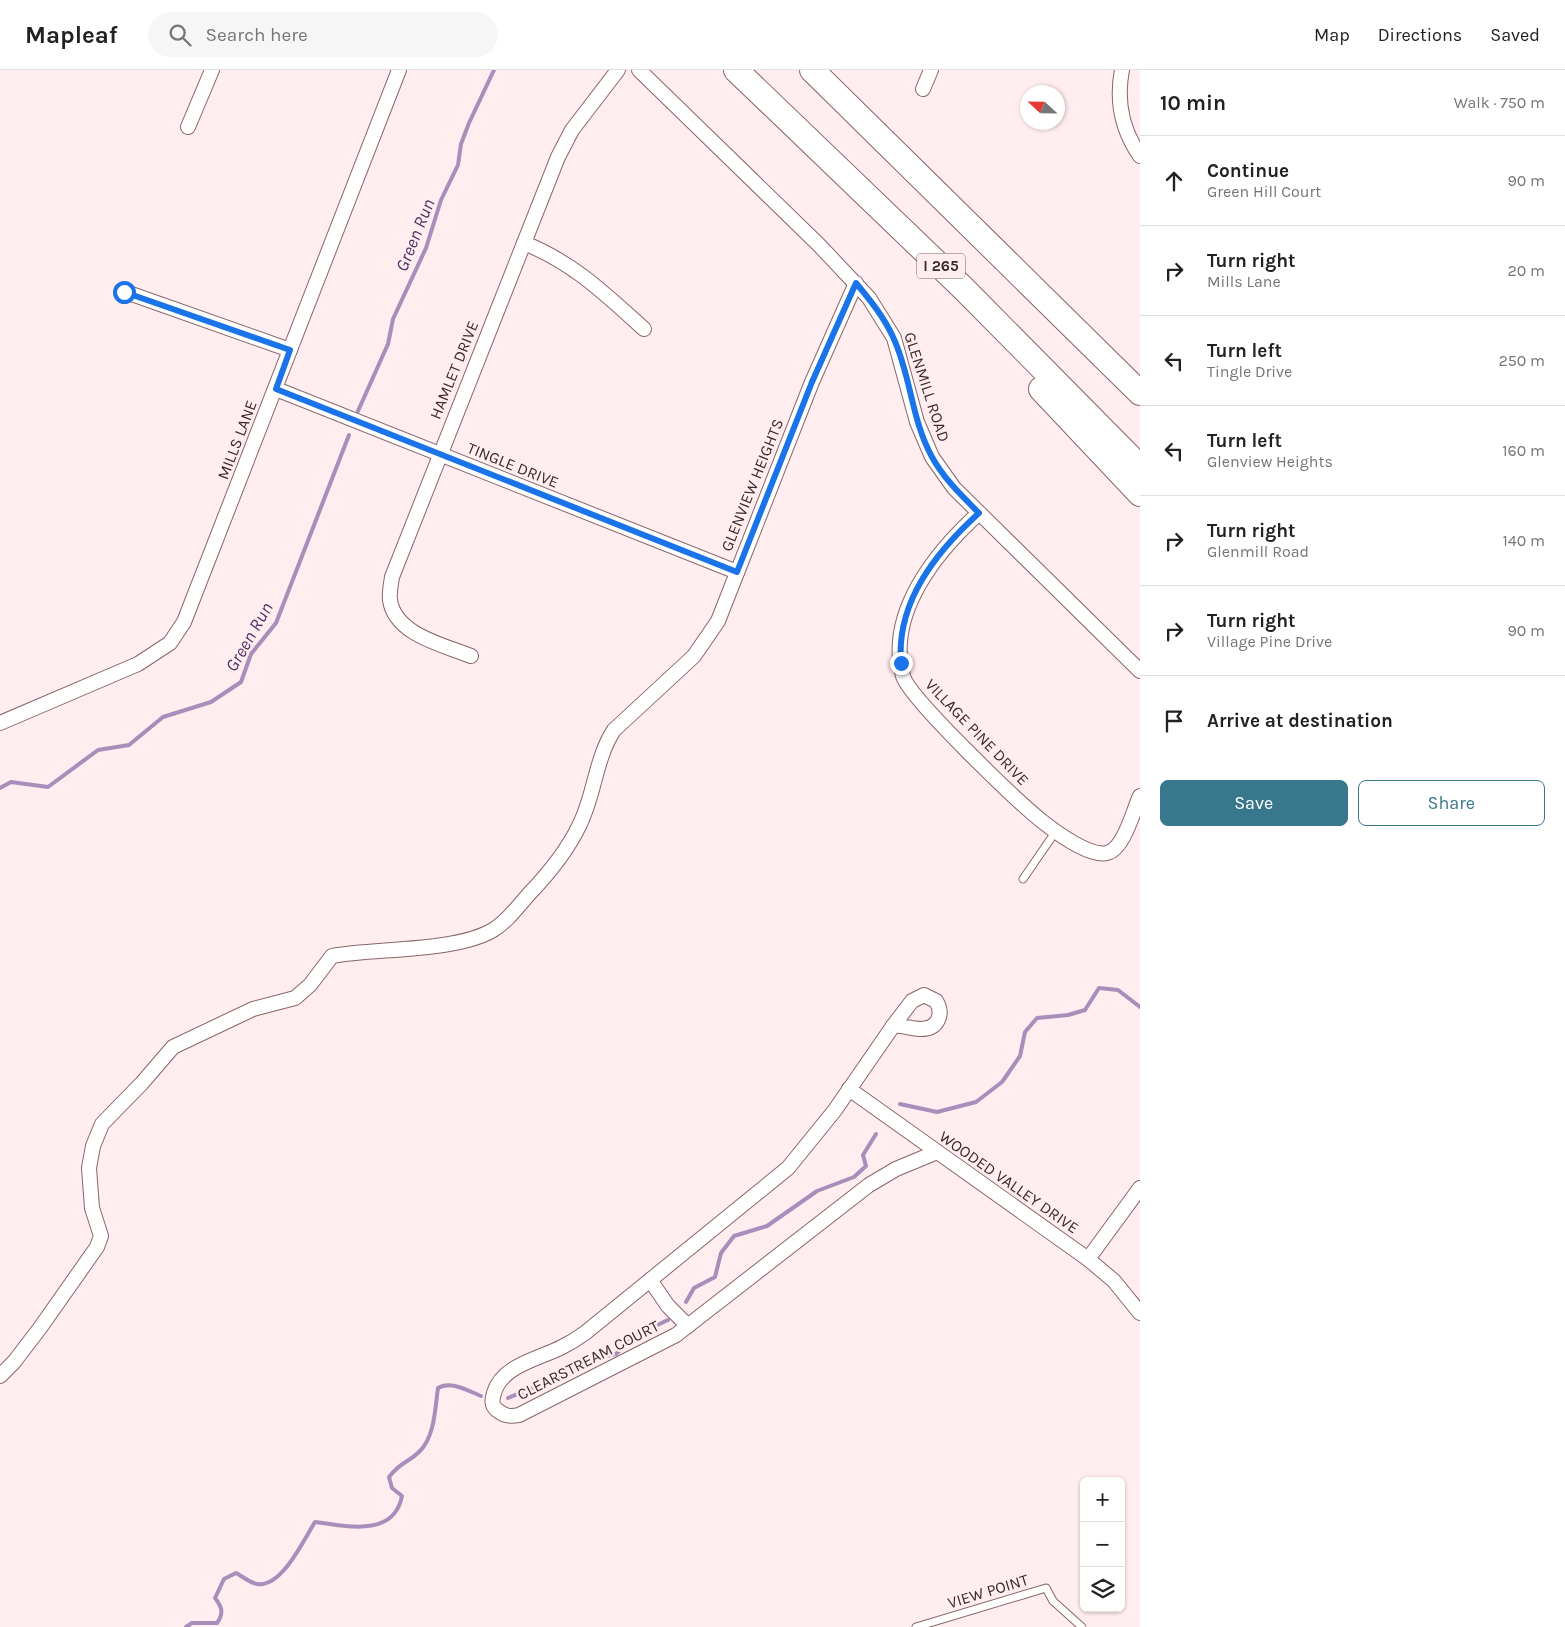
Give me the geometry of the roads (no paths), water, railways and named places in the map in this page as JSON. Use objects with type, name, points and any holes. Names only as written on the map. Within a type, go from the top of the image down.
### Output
[{"type":"highway","name":"I 265","points":[[736,70],[963,288],[1140,467]]},
{"type":"highway","name":"I 265","points":[[812,70],[1140,393]]},
{"type":"highway","points":[[882,210],[1026,373],[1140,494]]},
{"type":"street","points":[[188,127],[212,70]]},
{"type":"street","name":"MILLS LANE","points":[[0,723],[138,664],[170,642],[184,622],[399,70]]},
{"type":"street","name":"HAMLET DRIVE","points":[[471,656],[406,627],[398,619],[390,600],[392,577],[558,157],[572,130],[618,70]]},
{"type":"street","name":"GLENMILL ROAD","points":[[639,70],[856,283],[882,317],[894,338],[917,422],[932,457],[954,488],[1140,671]]},
{"type":"street","points":[[923,89],[931,70]]},
{"type":"street","points":[[1122,70],[1120,94],[1123,122],[1127,134],[1140,156]]},
{"type":"street","points":[[524,243],[566,263],[586,277],[644,329]]},
{"type":"street","name":"GLENVIEW HEIGHTS","points":[[0,1376],[14,1362],[97,1248],[101,1236],[89,1187],[89,1168],[93,1146],[102,1124],[142,1083],[173,1047],[244,1013],[295,998],[310,985],[332,956],[356,951],[427,947],[464,940],[492,930],[538,885],[562,856],[580,824],[592,793],[605,743],[625,718],[694,656],[718,621],[812,382],[856,283]]},
{"type":"street","points":[[124,292],[290,350]]},
{"type":"street","name":"TINGLE DRIVE","points":[[276,389],[737,572]]},
{"type":"street","name":"VILLAGE PINE DRIVE","points":[[979,513],[934,560],[918,587],[905,617],[902,633],[900,648],[903,678],[918,700],[1032,813],[1056,831],[1089,850],[1107,853],[1120,844],[1140,796]]},
{"type":"street","name":"CLEARSTREAM COURT","points":[[892,1026],[849,1089],[788,1168],[573,1341],[517,1367],[504,1376],[496,1385],[492,1400],[493,1407],[504,1416],[519,1415],[634,1357],[688,1326],[869,1185],[896,1169],[937,1152]]},
{"type":"street","name":"WOODED VALLEY DRIVE","points":[[849,1089],[1088,1259],[1124,1292],[1140,1313]]},
{"type":"street","points":[[1088,1259],[1140,1188]]},
{"type":"street","points":[[650,1280],[668,1306],[688,1326]]},
{"type":"lane","points":[[1023,879],[1056,831]]},
{"type":"lane","name":"VIEW POINT","points":[[916,1627],[1046,1588],[1054,1601],[1082,1627]]},
{"type":"waterway","name":"Green Run","points":[[358,411],[388,344],[393,319],[426,248],[441,200],[458,165],[461,144],[469,123],[494,70]]},
{"type":"waterway","name":"Green Run","points":[[0,788],[11,782],[48,787],[98,750],[129,745],[163,717],[211,702],[241,682],[251,654],[276,623],[349,435]]},
{"type":"waterway","points":[[900,1104],[937,1112],[976,1102],[1002,1082],[1020,1056],[1025,1032],[1037,1018],[1068,1015],[1085,1010],[1099,988],[1118,990],[1140,1007]]},
{"type":"waterway","points":[[686,1302],[694,1288],[715,1277],[721,1253],[734,1236],[767,1226],[817,1191],[854,1177],[866,1166],[863,1155],[876,1134]]},
{"type":"waterway","points":[[508,1398],[571,1373],[596,1358],[616,1354],[644,1327],[655,1326],[668,1320]]},
{"type":"waterway","points":[[186,1627],[192,1623],[217,1623],[221,1616],[221,1610],[215,1598],[224,1579],[236,1573],[257,1584],[266,1583],[275,1578],[291,1561],[315,1522],[354,1527],[379,1524],[389,1518],[397,1509],[402,1496],[392,1488],[389,1477],[424,1446],[433,1422],[438,1388],[448,1385],[454,1386],[481,1396]]}]
